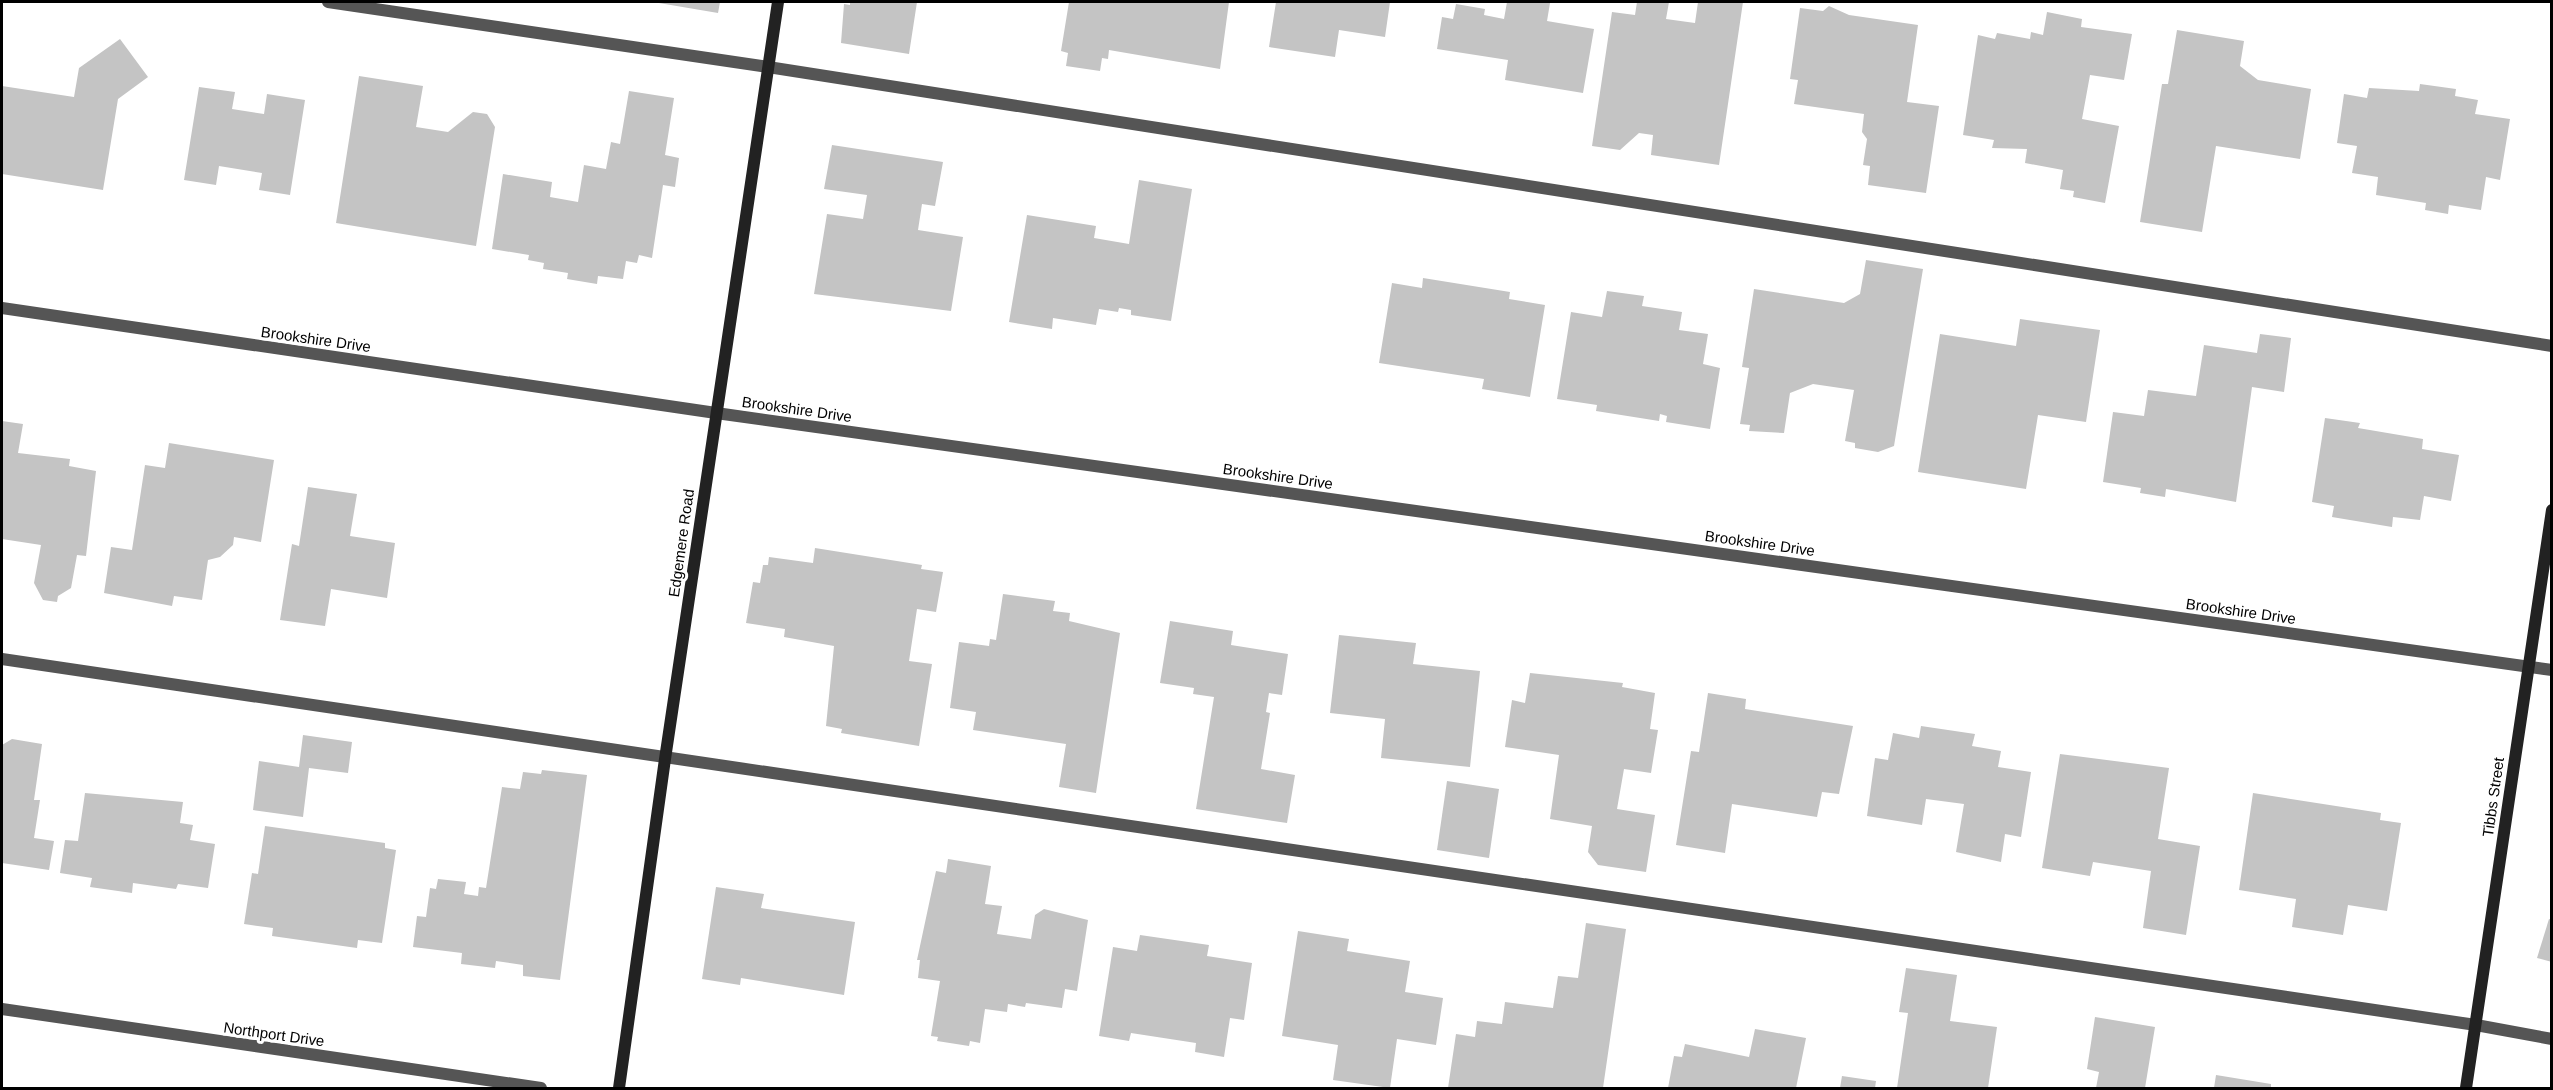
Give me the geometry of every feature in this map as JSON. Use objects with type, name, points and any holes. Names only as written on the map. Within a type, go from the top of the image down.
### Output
[{"type":"street","points":[[328,2],[768,67],[2552,346]]},
{"type":"street","name":"Edgemere Road","points":[[619,1089],[664,759],[778,2]]},
{"type":"street","name":"Brookshire Drive","points":[[2,308],[716,413],[2552,670]]},
{"type":"street","name":"Tibbs Street","points":[[2466,1089],[2526,667],[2552,510]]},
{"type":"street","points":[[2,659],[664,759],[2476,1025],[2552,1039]]},
{"type":"street","name":"Northport Drive","points":[[2,1009],[541,1089]]},
{"type":"building","points":[[653,2],[720,2],[718,13]]},
{"type":"building","points":[[850,2],[917,2],[909,54],[841,43],[844,4],[850,5]]},
{"type":"building","points":[[1069,2],[1229,2],[1220,69],[1109,50],[1108,59],[1102,58],[1100,71],[1066,66],[1068,53],[1061,51]]},
{"type":"building","points":[[1276,2],[1390,2],[1385,37],[1339,30],[1335,57],[1269,47]]},
{"type":"building","points":[[1507,2],[1550,3],[1547,21],[1594,29],[1583,93],[1505,80],[1508,60],[1437,49],[1442,17],[1453,19],[1456,4],[1485,9],[1484,15],[1504,19]]},
{"type":"building","points":[[1637,2],[1669,2],[1666,19],[1695,23],[1698,2],[1743,2],[1719,165],[1651,155],[1653,135],[1639,133],[1620,150],[1592,146],[1612,12],[1635,15]]},
{"type":"building","points":[[1829,6],[1849,15],[1918,25],[1907,102],[1939,106],[1926,193],[1868,185],[1870,166],[1863,165],[1867,139],[1862,132],[1864,114],[1794,104],[1798,80],[1790,79],[1800,8],[1823,11]]},
{"type":"building","points":[[2047,12],[2082,19],[2081,27],[2132,34],[2124,80],[2090,75],[2082,119],[2119,126],[2105,203],[2073,197],[2074,191],[2060,189],[2063,170],[2025,163],[2027,149],[1992,148],[1994,140],[1963,135],[1978,35],[1995,39],[1997,33],[2030,39],[2031,32],[2043,35]]},
{"type":"building","points":[[2177,30],[2244,41],[2240,66],[2258,80],[2311,89],[2300,159],[2216,146],[2202,232],[2140,222],[2162,84],[2168,84]]},
{"type":"building","points":[[120,39],[148,77],[118,99],[103,190],[2,174],[2,86],[74,97],[79,68]]},
{"type":"building","points":[[359,76],[423,86],[416,127],[448,132],[473,112],[487,114],[495,127],[476,246],[336,223]]},
{"type":"building","points":[[2420,84],[2456,89],[2455,96],[2478,100],[2475,114],[2510,119],[2500,180],[2486,177],[2481,210],[2449,205],[2448,214],[2425,210],[2426,203],[2376,195],[2378,177],[2352,173],[2357,146],[2337,143],[2344,94],[2367,98],[2369,88],[2419,91]]},
{"type":"building","points":[[199,87],[235,92],[232,109],[264,114],[267,94],[305,100],[290,195],[259,190],[262,173],[219,166],[216,185],[184,180]]},
{"type":"building","points":[[629,91],[674,98],[665,155],[679,158],[675,187],[663,185],[652,258],[639,255],[637,263],[626,261],[623,279],[598,276],[597,284],[567,279],[568,273],[543,269],[544,263],[528,260],[529,255],[492,249],[503,174],[552,182],[550,197],[578,202],[584,165],[606,169],[611,142],[620,144]]},
{"type":"building","points":[[832,145],[943,162],[935,206],[922,204],[918,230],[963,237],[951,311],[814,294],[827,214],[863,219],[867,195],[824,189]]},
{"type":"building","points":[[1139,180],[1192,189],[1171,321],[1131,315],[1131,310],[1119,308],[1118,312],[1099,309],[1096,325],[1053,318],[1052,329],[1009,322],[1027,215],[1096,226],[1094,238],[1129,244]]},
{"type":"building","points":[[1866,260],[1923,269],[1894,446],[1878,452],[1855,448],[1855,443],[1845,441],[1854,390],[1813,384],[1790,393],[1784,433],[1749,431],[1750,425],[1740,424],[1749,368],[1742,367],[1754,289],[1844,303],[1860,294]]},
{"type":"building","points":[[1423,278],[1510,292],[1509,299],[1545,305],[1530,397],[1482,389],[1484,379],[1379,363],[1392,283],[1422,288]]},
{"type":"building","points":[[1607,291],[1644,296],[1642,306],[1682,312],[1679,330],[1708,334],[1703,364],[1720,368],[1710,429],[1666,422],[1667,416],[1660,414],[1659,421],[1596,411],[1597,405],[1557,399],[1571,312],[1602,317]]},
{"type":"building","points":[[2020,319],[2100,330],[2086,422],[2038,415],[2026,489],[1918,472],[1940,334],[2016,346]]},
{"type":"building","points":[[2260,334],[2291,338],[2284,392],[2252,387],[2236,502],[2166,489],[2165,497],[2140,493],[2141,488],[2103,482],[2113,412],[2144,416],[2148,390],[2196,396],[2204,345],[2257,353]]},
{"type":"building","points":[[2325,418],[2360,423],[2358,428],[2423,439],[2422,449],[2459,455],[2451,501],[2424,496],[2420,520],[2393,517],[2392,527],[2332,517],[2334,506],[2312,502]]},
{"type":"building","points":[[2,421],[23,424],[18,453],[70,459],[69,466],[96,471],[86,556],[77,555],[71,588],[58,596],[57,602],[43,600],[34,583],[41,545],[2,539]]},
{"type":"building","points":[[169,443],[274,460],[261,542],[234,537],[233,545],[220,557],[208,560],[202,600],[174,596],[172,606],[104,593],[111,547],[132,550],[145,465],[165,468]]},
{"type":"building","points":[[308,487],[357,494],[350,536],[395,543],[387,598],[331,589],[325,626],[280,620],[292,544],[299,546]]},
{"type":"building","points":[[815,548],[922,565],[921,569],[943,572],[936,612],[917,609],[909,661],[932,664],[919,746],[841,733],[842,729],[826,726],[834,646],[784,637],[785,629],[746,623],[753,582],[760,583],[763,565],[768,565],[769,557],[813,563]]},
{"type":"building","points":[[1003,594],[1055,601],[1053,611],[1070,613],[1069,621],[1120,633],[1096,793],[1059,787],[1066,744],[973,730],[976,712],[950,708],[959,642],[989,646],[990,639],[996,640]]},
{"type":"building","points":[[1170,621],[1233,631],[1231,645],[1288,654],[1282,695],[1269,693],[1266,712],[1270,713],[1261,769],[1295,775],[1287,823],[1196,809],[1214,697],[1193,694],[1194,688],[1160,683]]},
{"type":"building","points":[[1339,635],[1416,643],[1413,664],[1480,671],[1470,767],[1381,758],[1385,719],[1330,713]]},
{"type":"building","points":[[1530,673],[1623,683],[1622,687],[1655,693],[1650,729],[1658,730],[1651,773],[1624,769],[1617,809],[1655,815],[1646,872],[1598,865],[1588,852],[1592,826],[1550,819],[1559,755],[1505,747],[1512,700],[1525,703]]},
{"type":"building","points":[[1708,693],[1746,699],[1745,709],[1853,726],[1839,794],[1822,792],[1817,817],[1732,804],[1725,853],[1676,845],[1691,751],[1699,752]]},
{"type":"building","points":[[1921,726],[1975,734],[1972,746],[2001,751],[1998,767],[2031,772],[2021,837],[2005,834],[2001,862],[1956,852],[1964,804],[1926,799],[1922,825],[1867,816],[1875,758],[1888,760],[1893,733],[1919,738]]},
{"type":"building","points":[[303,735],[352,742],[348,773],[309,768],[303,817],[253,810],[259,761],[299,767]]},
{"type":"building","points":[[12,739],[42,744],[34,800],[40,800],[34,838],[54,841],[49,870],[2,863],[2,745]]},
{"type":"building","points":[[2060,754],[2169,768],[2158,839],[2200,846],[2186,935],[2143,928],[2151,871],[2093,862],[2090,876],[2042,868]]},
{"type":"building","points":[[542,770],[587,775],[560,980],[523,976],[523,965],[496,961],[495,968],[461,964],[462,953],[413,947],[417,916],[426,917],[430,888],[436,889],[438,879],[466,882],[464,894],[478,896],[479,887],[486,888],[502,787],[520,789],[523,772],[541,774]]},
{"type":"building","points":[[1447,781],[1499,789],[1489,858],[1437,850]]},
{"type":"building","points":[[85,793],[183,802],[180,823],[193,825],[190,840],[215,844],[208,888],[178,884],[176,889],[133,883],[132,893],[90,887],[92,878],[60,873],[65,840],[78,841]]},
{"type":"building","points":[[2253,793],[2381,813],[2380,820],[2401,823],[2387,911],[2348,905],[2343,935],[2292,927],[2296,899],[2239,890]]},
{"type":"building","points":[[265,826],[385,843],[385,848],[396,850],[382,943],[358,940],[357,948],[272,936],[273,928],[244,924],[252,873],[258,874]]},
{"type":"building","points":[[948,859],[991,866],[985,904],[1002,906],[997,934],[1031,939],[1035,915],[1044,909],[1088,920],[1077,991],[1065,989],[1062,1008],[1026,1003],[1025,1007],[1008,1004],[1007,1012],[985,1009],[980,1043],[970,1041],[969,1046],[937,1041],[938,1037],[931,1036],[940,981],[918,978],[920,960],[917,960],[936,871],[946,873]]},
{"type":"building","points":[[716,887],[764,894],[761,908],[855,922],[844,995],[741,978],[740,985],[702,979]]},
{"type":"building","points":[[2549,919],[2552,920],[2552,962],[2537,958]]},
{"type":"building","points":[[1586,923],[1626,929],[1603,1088],[1448,1088],[1456,1034],[1475,1037],[1477,1021],[1502,1024],[1505,1002],[1553,1008],[1558,976],[1578,978]]},
{"type":"building","points":[[1298,931],[1349,939],[1347,951],[1410,961],[1405,992],[1443,998],[1436,1045],[1397,1039],[1390,1088],[1333,1080],[1338,1045],[1282,1036]]},
{"type":"building","points":[[1140,935],[1209,945],[1207,956],[1252,963],[1244,1020],[1230,1018],[1224,1057],[1195,1052],[1196,1043],[1131,1033],[1129,1041],[1099,1036],[1113,947],[1137,951]]},
{"type":"building","points":[[1906,968],[1957,975],[1950,1021],[1997,1027],[1988,1088],[1897,1088],[1908,1013],[1899,1012]]},
{"type":"building","points":[[2095,1017],[2155,1027],[2145,1088],[2096,1088],[2099,1072],[2087,1069]]},
{"type":"building","points":[[1755,1029],[1806,1038],[1796,1088],[1668,1088],[1674,1056],[1682,1057],[1685,1044],[1749,1057]]},
{"type":"building","points":[[2216,1075],[2271,1084],[2271,1088],[2214,1088]]},
{"type":"building","points":[[1842,1076],[1876,1081],[1875,1088],[1840,1088]]}]
